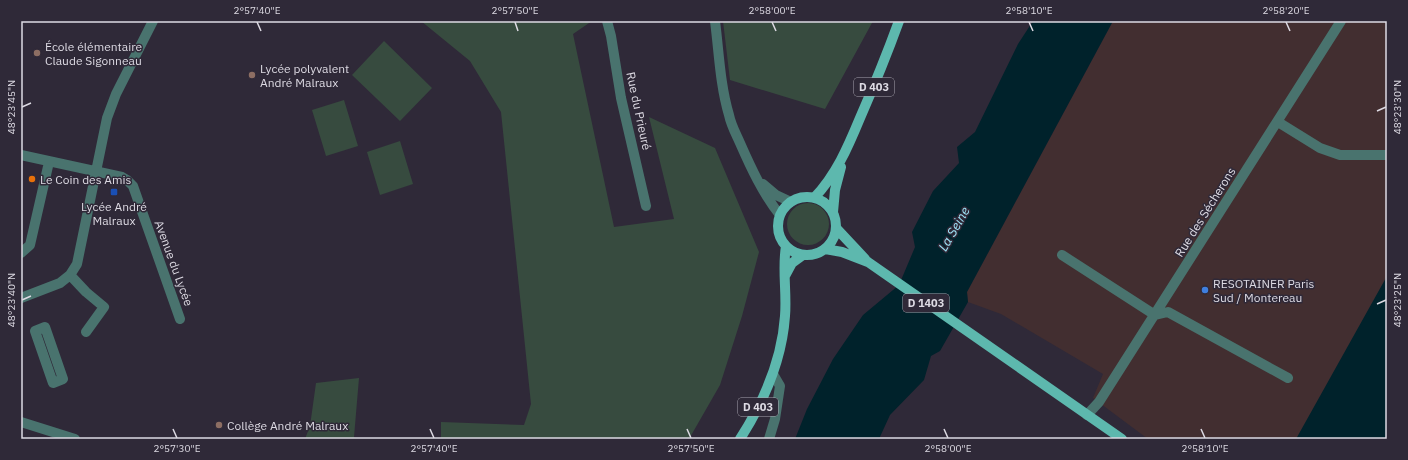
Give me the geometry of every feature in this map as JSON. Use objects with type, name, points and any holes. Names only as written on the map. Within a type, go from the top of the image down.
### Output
[{"type":"main road","name":"D 403","points":[[814,198],[826,186],[845,152],[877,80],[899,21]]},
{"type":"main road","name":"D 403","points":[[833,212],[834,190],[845,152]]},
{"type":"main road","points":[[798,198],[814,198],[822,201],[833,212],[836,220],[836,228],[833,240],[825,249],[818,253],[803,255],[794,252],[786,246],[781,239],[778,223],[784,208],[791,202],[798,198]]},
{"type":"main road","name":"D 1403","points":[[836,228],[868,262],[1122,439]]},
{"type":"main road","name":"D 403","points":[[740,439],[751,422],[773,374],[784,330],[784,260],[786,246]]},
{"type":"main road","name":"D 1403","points":[[825,249],[842,252],[868,262]]},
{"type":"main road","points":[[784,278],[792,263],[803,255]]},
{"type":"street","points":[[21,298],[60,283],[70,275],[77,264],[107,118],[116,94],[153,21]]},
{"type":"street","name":"Rue du Prieuré","points":[[607,21],[611,36],[621,98],[646,206]]},
{"type":"street","points":[[715,21],[723,91],[729,115],[745,156],[771,203],[780,215]]},
{"type":"street","name":"Rue des Sécherons","points":[[1088,415],[1099,402],[1155,315],[1341,21]]},
{"type":"street","points":[[1278,122],[1320,148],[1340,155],[1387,155]]},
{"type":"street","name":"Avenue du Lycée","points":[[21,155],[122,177],[133,186],[180,319]]},
{"type":"street","points":[[21,253],[30,245],[49,162]]},
{"type":"street","points":[[756,177],[776,195],[791,202]]},
{"type":"street","points":[[1062,255],[1155,315],[1168,312],[1288,378]]},
{"type":"street","points":[[70,275],[86,292],[104,307],[86,332]]},
{"type":"street","points":[[45,327],[63,379],[53,383],[35,331],[45,327]]},
{"type":"street","points":[[769,439],[775,419],[780,386],[773,374]]},
{"type":"street","points":[[21,422],[75,439]]},
{"type":"shaded area","points":[[1113,21],[1387,21],[1387,439],[1148,439],[1093,398],[1103,374],[1001,314],[968,302],[967,292]]},
{"type":"green space","points":[[421,21],[592,21],[573,34],[614,227],[674,219],[649,117],[715,148],[759,252],[742,316],[720,385],[689,439],[441,439],[441,422],[524,425],[531,404],[501,112],[470,61]]},
{"type":"green space","points":[[723,21],[873,21],[825,109],[730,80]]},
{"type":"green space","points":[[384,41],[432,88],[400,121],[352,75]]},
{"type":"green space","points":[[344,100],[358,146],[326,156],[312,110]]},
{"type":"green space","points":[[400,141],[413,184],[380,195],[367,152]]},
{"type":"green space","points":[[804,203],[812,203],[820,206],[826,212],[829,224],[826,236],[820,242],[812,245],[804,245],[796,242],[790,236],[787,228],[787,220],[790,212],[796,206]]},
{"type":"green space","points":[[359,378],[354,437],[356,439],[305,439],[310,426],[316,383]]},
{"type":"water","name":"La Seine","points":[[1033,21],[1113,21],[967,292],[968,302],[940,351],[931,356],[924,380],[890,415],[879,439],[795,439],[807,409],[833,359],[863,315],[899,285],[915,247],[912,232],[933,191],[959,163],[957,147],[975,132],[1018,44]]},
{"type":"water","points":[[1387,276],[1387,439],[1296,439]]},
{"type":"place","name":"École élémentaire Claude Sigonneau","points":[[37,53]]},
{"type":"place","name":"Lycée polyvalent André Malraux","points":[[252,75]]},
{"type":"place","name":"Le Coin des Amis","points":[[32,179]]},
{"type":"place","name":"Lycée André Malraux","points":[[114,192]]},
{"type":"place","name":"RESOTAINER Paris Sud / Montereau","points":[[1205,290]]},
{"type":"place","name":"Collège André Malraux","points":[[219,425]]}]
